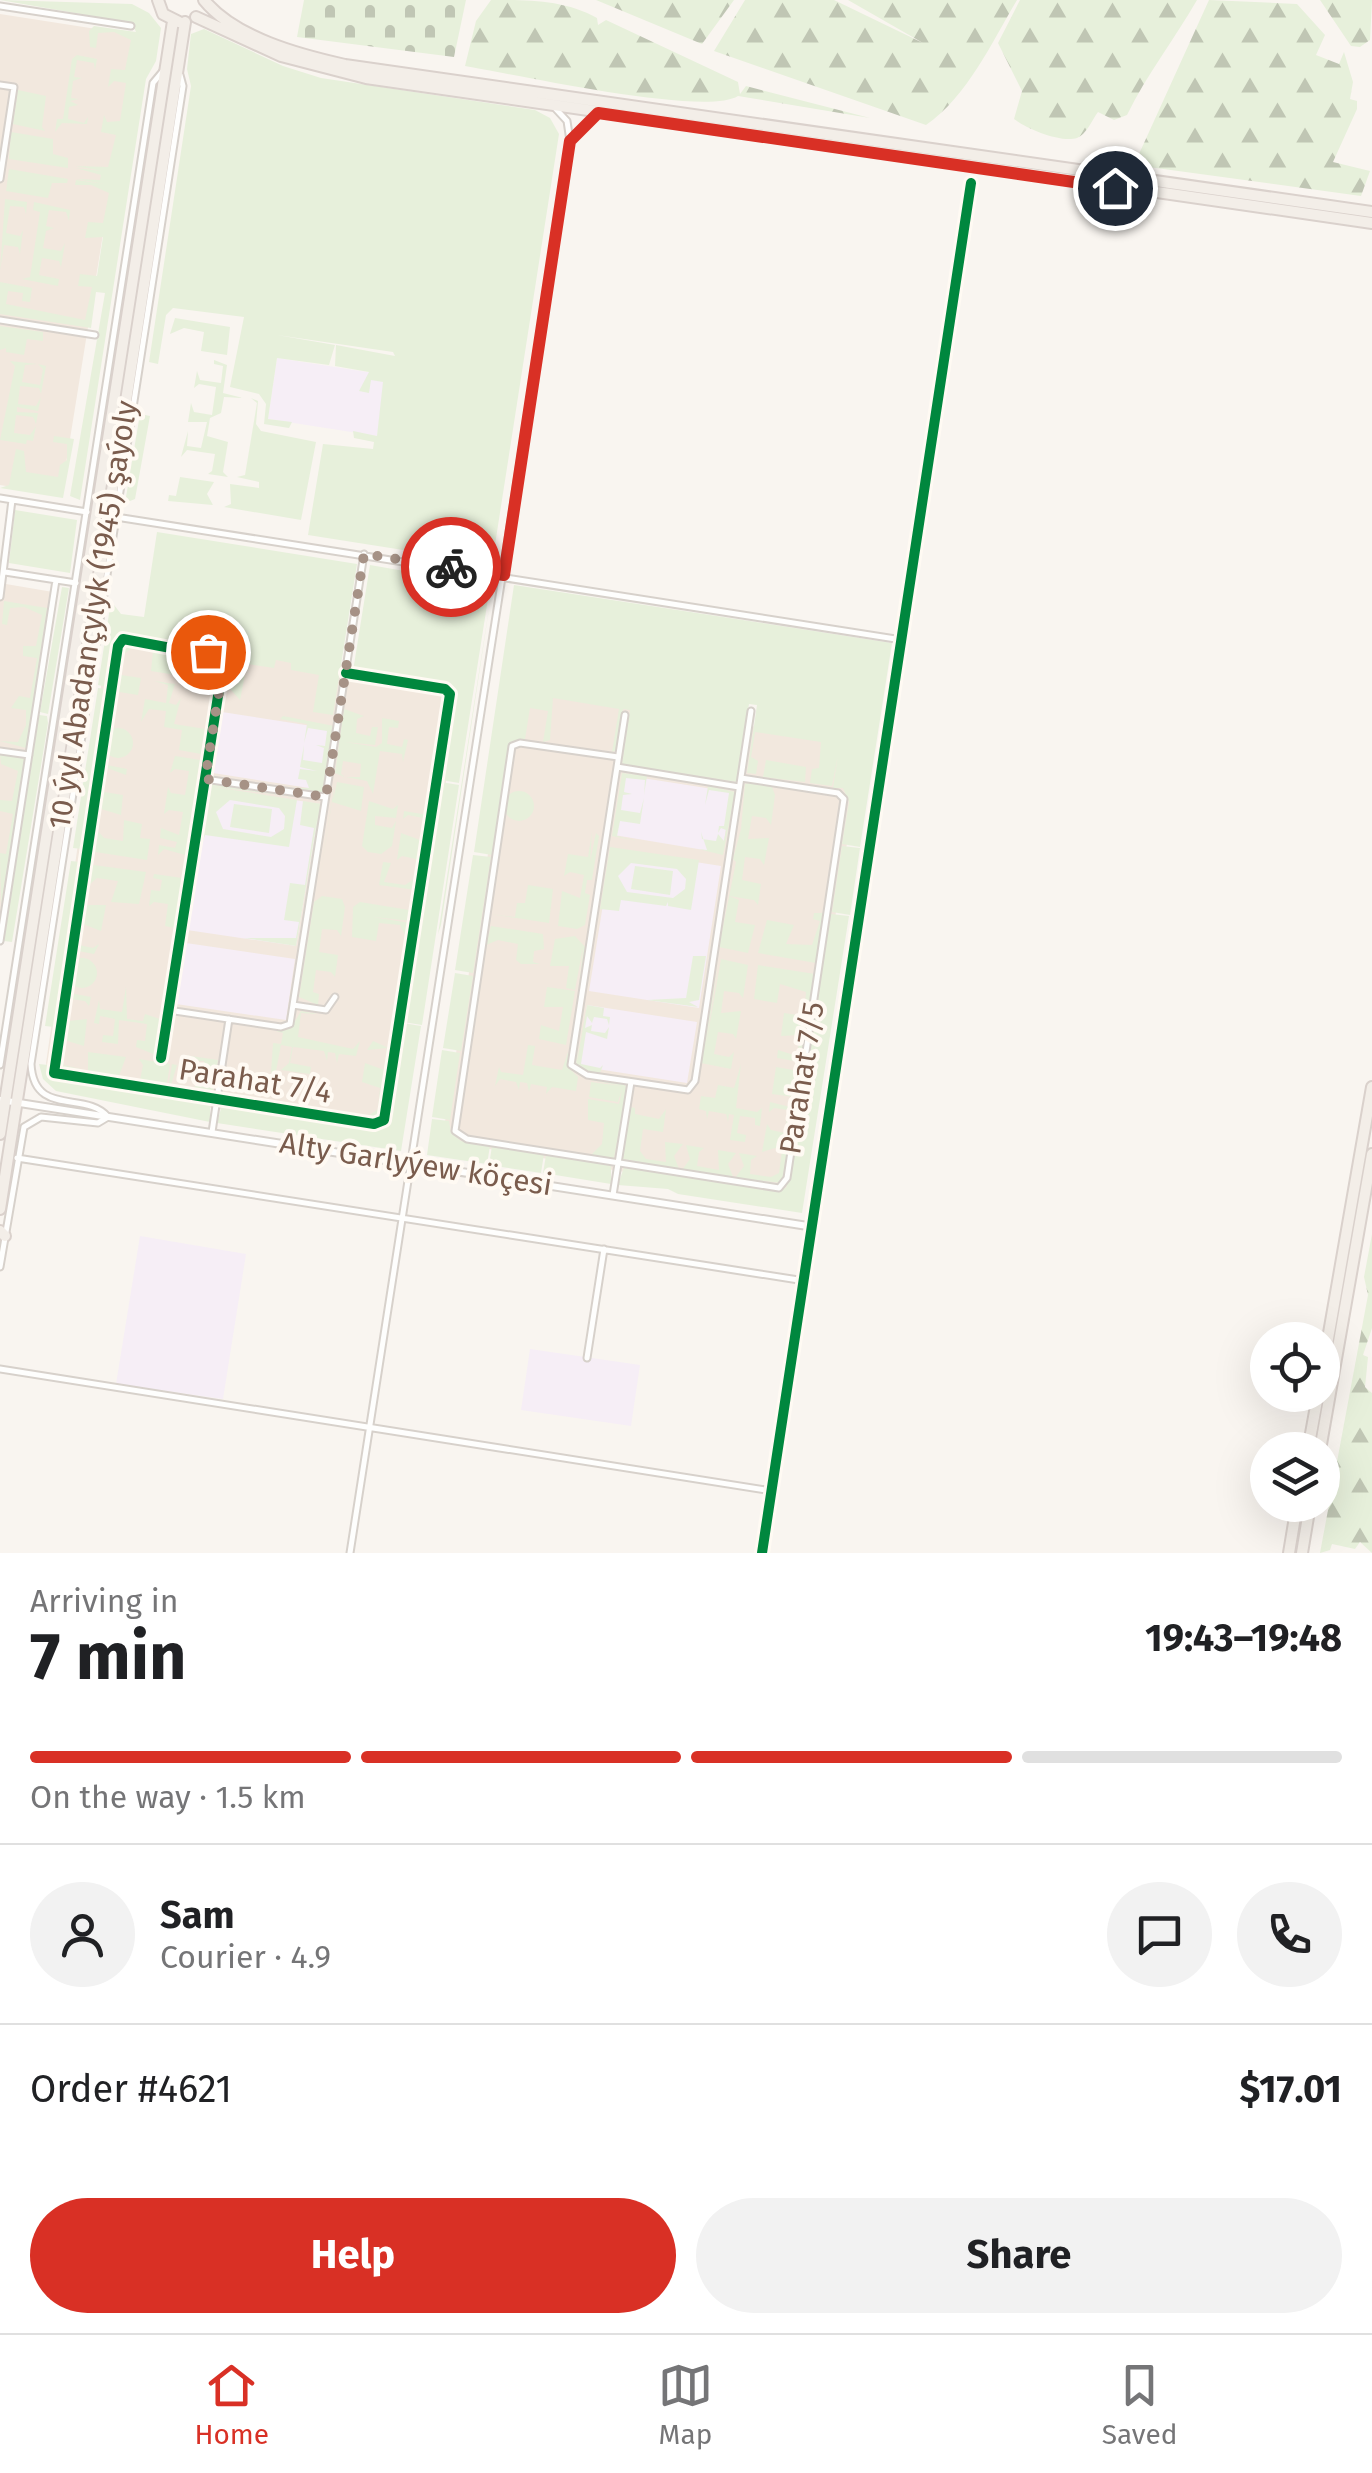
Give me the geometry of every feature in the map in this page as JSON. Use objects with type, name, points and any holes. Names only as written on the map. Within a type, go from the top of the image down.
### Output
[{"type":"main road","points":[[146,0],[158,4],[179,22],[196,16],[204,0],[214,11],[262,38],[345,65],[1372,212]]},
{"type":"main road","points":[[196,16],[281,56],[324,70],[1372,223]]},
{"type":"main road","name":"10 ýyl Abadançylyk (1945) şaýoly","points":[[117,450],[110,426],[179,22]]},
{"type":"main road","name":"10 ýyl Abadançylyk (1945) şaýoly","points":[[0,1134],[35,977],[171,70]]},
{"type":"main road","points":[[102,415],[110,426]]},
{"type":"main road","points":[[96,456],[117,450]]},
{"type":"main road","points":[[16,967],[35,977]]},
{"type":"main road","points":[[10,1006],[31,1001]]},
{"type":"main road","points":[[1331,1322],[1372,1087]]},
{"type":"main road","name":"10 ýyl Abadançylyk (1945) şaýoly","points":[[0,1206],[7,1101]]},
{"type":"main road","points":[[1323,1432],[1372,1154]]},
{"type":"main road","points":[[0,1206],[11,1196]]},
{"type":"main road","points":[[1290,1553],[1295,1522]]},
{"type":"main road","points":[[1302,1553],[1307,1522]]},
{"type":"street","points":[[0,6],[132,26]]},
{"type":"street","points":[[0,1065],[154,83],[171,70]]},
{"type":"street","points":[[0,85],[14,87],[0,179]]},
{"type":"street","points":[[350,1553],[570,141],[567,120],[552,105]]},
{"type":"street","points":[[570,141],[598,113]]},
{"type":"street","points":[[762,1553],[970,182]]},
{"type":"street","points":[[0,320],[95,334]]},
{"type":"street","points":[[0,1267],[2,1234],[22,1130],[32,1120],[98,1123],[108,1116],[101,1108],[52,1098],[36,1085],[31,1064],[31,1001],[116,517],[117,450]]},
{"type":"street","points":[[0,498],[87,512]]},
{"type":"street","points":[[0,596],[12,500]]},
{"type":"street","points":[[116,517],[902,640]]},
{"type":"street","name":"Parahat 7/4","points":[[230,1019],[288,1026],[364,554]]},
{"type":"street","points":[[4,572],[76,583]]},
{"type":"street","points":[[0,941],[56,580]]},
{"type":"street","name":"Parahat 7/4","points":[[205,779],[222,655],[120,640],[52,1066],[58,1076],[375,1124],[384,1120],[449,692],[346,673]]},
{"type":"street","points":[[625,715],[571,1064],[580,1074],[684,1090],[694,1084],[751,711]]},
{"type":"street","name":"Parahat 7/5","points":[[618,757],[514,744],[455,1131],[468,1139],[776,1188],[784,1184],[844,804],[838,793],[741,778]]},
{"type":"street","points":[[0,751],[29,755]]},
{"type":"street","points":[[617,767],[739,787]]},
{"type":"street","points":[[161,1058],[205,779],[326,797]]},
{"type":"street","points":[[294,1005],[326,1010],[335,997]]},
{"type":"street","points":[[168,1010],[230,1019],[212,1132]]},
{"type":"street","points":[[613,1195],[630,1082]]},
{"type":"street","name":"Alty Garlyýew köçesi","points":[[7,1101],[814,1227]]},
{"type":"street","points":[[17,1158],[805,1281]]},
{"type":"street","points":[[586,1358],[604,1249]]},
{"type":"street","points":[[0,1369],[772,1491]]},
{"type":"shaded area","points":[[0,14],[135,35],[61,495],[0,485]]},
{"type":"shaded area","points":[[277,358],[386,375],[377,436],[268,419]]},
{"type":"shaded area","points":[[0,583],[53,592],[0,927]]},
{"type":"shaded area","points":[[109,632],[462,683],[388,1136],[50,1082],[46,1063]]},
{"type":"shaded area","points":[[551,696],[863,743],[790,1200],[442,1141],[507,735],[529,706]]},
{"type":"shaded area","points":[[222,712],[331,729],[322,790],[213,773]]},
{"type":"shaded area","points":[[623,775],[732,792],[722,853],[614,835]]},
{"type":"shaded area","points":[[210,787],[320,804],[296,946],[187,930]]},
{"type":"shaded area","points":[[612,849],[721,866],[699,1008],[589,991]]},
{"type":"shaded area","points":[[186,943],[295,959],[286,1020],[176,1004]]},
{"type":"shaded area","points":[[587,1005],[697,1022],[687,1083],[578,1066]]},
{"type":"shaded area","points":[[140,1236],[246,1254],[223,1399],[116,1384]]},
{"type":"shaded area","points":[[530,1349],[640,1365],[631,1426],[521,1410]]},
{"type":"green space","points":[[0,0],[132,4],[149,13],[161,28],[156,61],[146,79],[80,500],[70,496],[105,293],[96,292],[91,328],[0,314],[0,282],[32,288],[30,302],[22,301],[23,293],[8,291],[6,304],[85,320],[92,287],[78,286],[80,274],[97,276],[103,237],[85,238],[88,222],[103,223],[109,193],[91,185],[75,185],[76,180],[105,184],[76,179],[100,180],[101,175],[76,168],[102,171],[76,166],[108,167],[116,135],[101,132],[104,115],[107,122],[120,121],[126,83],[114,81],[108,87],[111,69],[125,70],[131,40],[114,32],[98,33],[96,48],[90,47],[89,31],[94,26],[136,32],[132,23]]},
{"type":"green space","points":[[304,0],[466,0],[454,57],[297,37]]},
{"type":"green space","points":[[491,0],[533,1],[572,8],[597,18],[598,25],[606,20],[738,82],[740,94],[746,86],[870,118],[738,96],[719,101],[650,98],[465,66],[476,21]]},
{"type":"green space","points":[[596,0],[734,0],[702,44]]},
{"type":"green space","points":[[745,0],[834,0],[923,43],[848,0],[1017,0],[966,84],[926,125],[714,51]]},
{"type":"green space","points":[[1020,0],[1197,0],[1127,115],[1114,120],[1098,112],[1083,134],[1062,139],[1014,119],[1022,91],[998,43]]},
{"type":"green space","points":[[1209,0],[1297,4],[1325,35],[1316,55],[1339,64],[1344,52],[1353,82],[1350,99],[1357,101],[1357,109],[1333,162],[1370,171],[1361,196],[1134,165]]},
{"type":"green space","points":[[1320,0],[1372,0],[1370,40],[1360,47],[1351,46]]},
{"type":"green space","points":[[204,29],[283,66],[321,78],[535,110],[550,118],[559,134],[492,564],[308,535],[323,444],[373,449],[374,442],[354,438],[353,431],[377,436],[383,382],[371,380],[369,393],[359,391],[369,372],[335,366],[336,345],[395,356],[393,352],[277,335],[335,345],[329,365],[277,358],[268,419],[292,422],[289,428],[264,424],[266,404],[259,394],[230,387],[244,317],[173,308],[166,315],[158,364],[149,362],[191,86],[187,69],[191,34]]},
{"type":"green space","points":[[77,55],[97,59],[95,70],[94,63],[77,60],[74,77],[82,78],[73,81],[71,98],[79,99],[70,101],[78,105],[69,107],[68,119],[84,123],[88,117],[87,124],[62,123],[55,132],[57,119],[63,119],[72,59]]},
{"type":"green space","points":[[18,90],[46,96],[42,127],[45,131],[13,124]]},
{"type":"green space","points":[[11,132],[53,139],[53,154],[68,158],[68,168],[9,159]]},
{"type":"green space","points":[[9,169],[68,179],[67,183],[52,183],[48,198],[6,191]]},
{"type":"green space","points":[[5,199],[27,202],[26,214],[24,207],[10,206],[6,233],[20,236],[23,230],[20,254],[18,247],[4,245],[0,271]]},
{"type":"green space","points":[[34,202],[70,210],[69,221],[66,212],[49,210],[46,226],[54,228],[46,231],[43,248],[61,251],[65,243],[61,267],[59,261],[42,258],[39,275],[59,279],[58,286],[22,279],[30,277],[40,212],[33,210]]},
{"type":"green space","points":[[175,318],[230,327],[227,355],[201,351],[204,332],[184,328],[170,334]]},
{"type":"green space","points":[[0,326],[43,332],[43,341],[27,339],[24,355],[6,352],[6,348],[0,350]]},
{"type":"green space","points":[[214,360],[227,365],[223,393],[243,398],[224,397],[221,413],[210,418],[207,436],[228,442],[223,472],[228,477],[208,474],[215,454],[187,450],[181,457],[188,431],[187,446],[201,448],[207,422],[188,422],[191,403],[194,412],[212,415],[216,387],[199,384],[194,388],[197,371],[200,380],[221,383],[223,366],[214,364]]},
{"type":"green space","points":[[10,361],[37,364],[25,365],[22,382],[40,385],[43,369],[38,364],[46,366],[41,394],[39,388],[20,386],[18,404],[36,406],[41,397],[38,411],[17,407],[17,412],[38,413],[36,424],[33,417],[16,415],[14,433],[30,435],[36,426],[33,441],[27,440],[26,444],[0,440],[15,366]]},
{"type":"green space","points":[[251,398],[258,401],[256,424],[261,431],[316,442],[301,520],[224,507],[231,504],[230,484],[259,488],[259,482],[237,477],[245,475],[257,403]]},
{"type":"green space","points":[[140,414],[150,416],[135,499],[125,503]]},
{"type":"green space","points":[[54,436],[74,439],[63,498],[0,488],[9,485],[16,449],[24,451],[26,472],[58,477],[60,465],[67,460],[67,444],[53,442]]},
{"type":"green space","points":[[180,477],[214,482],[207,494],[213,505],[168,501],[169,495],[176,496]]},
{"type":"green space","points":[[15,510],[77,520],[70,573],[9,563]]},
{"type":"green space","points":[[157,532],[357,564],[333,715],[313,712],[319,675],[291,670],[291,663],[276,660],[274,668],[247,664],[240,700],[224,682],[226,657],[216,647],[125,635],[114,641],[107,687],[98,685],[111,601],[121,614],[144,617]]},
{"type":"green space","points":[[370,565],[490,586],[459,783],[441,780],[452,690],[353,671]]},
{"type":"green space","points":[[514,585],[892,643],[860,847],[842,844],[849,802],[843,788],[833,788],[838,755],[832,786],[810,783],[812,769],[819,768],[821,742],[755,732],[751,757],[758,761],[756,774],[747,773],[757,705],[749,704],[737,782],[622,764],[630,710],[623,709],[617,750],[612,752],[619,709],[553,698],[550,740],[543,742],[548,711],[530,708],[525,739],[510,744],[492,855],[474,852]]},
{"type":"green space","points":[[62,587],[69,588],[48,714],[40,712]]},
{"type":"green space","points":[[492,589],[441,925],[438,934]]},
{"type":"green space","points":[[4,601],[47,608],[26,748],[0,741],[18,742],[26,725],[26,710],[11,708],[19,696],[30,698],[37,658],[23,656],[23,646],[36,646],[42,615],[24,607],[10,608],[7,625],[2,624]]},
{"type":"green space","points":[[122,642],[180,650],[176,675],[151,671],[153,651],[132,648],[124,654],[121,675],[141,678],[138,695],[113,691]]},
{"type":"green space","points":[[154,681],[175,684],[169,703],[176,705],[181,698],[174,724],[205,729],[201,754],[179,750],[182,730],[164,727],[166,711],[149,709],[141,722],[145,699],[166,703],[168,685]]},
{"type":"green space","points":[[98,688],[107,689],[82,849],[73,848]]},
{"type":"green space","points":[[344,709],[364,716],[357,719],[356,733],[370,736],[372,727],[378,727],[375,745],[345,742],[376,747],[382,743],[382,718],[399,721],[398,728],[389,727],[387,744],[402,747],[404,739],[408,740],[403,762],[402,754],[380,751],[373,794],[367,781],[346,777],[360,777],[361,764],[343,761],[341,774],[345,777],[335,773]]},
{"type":"green space","points":[[39,715],[47,716],[48,723],[12,942],[4,941]]},
{"type":"green space","points":[[283,716],[334,726],[323,793],[297,788],[309,788],[306,780],[298,779],[300,769],[317,771],[300,767],[304,745],[303,760],[322,763],[324,748],[316,745],[325,746],[327,731],[308,728],[304,743],[307,724],[280,719]]},
{"type":"green space","points":[[118,728],[132,737],[133,743],[124,757],[118,758],[104,749],[103,743],[112,729]]},
{"type":"green space","points":[[0,754],[25,759],[1,905],[0,853],[6,854],[13,814],[0,811],[0,800],[12,801],[18,771],[1,764]]},
{"type":"green space","points":[[175,756],[200,760],[185,855],[164,849],[158,855],[159,845],[175,848],[177,842],[160,838],[161,828],[179,835],[183,812],[169,810],[164,814],[168,787],[171,793],[185,795],[189,771],[175,769],[170,773]]},
{"type":"green space","points":[[766,760],[806,767],[805,782],[763,777]]},
{"type":"green space","points":[[102,764],[127,769],[126,775],[107,768],[104,792],[123,795],[121,815],[101,809],[98,831],[104,838],[123,841],[124,820],[142,824],[140,838],[150,839],[147,860],[89,851]]},
{"type":"green space","points":[[622,773],[647,776],[644,795],[645,780],[626,778],[624,792],[632,794],[623,795],[621,810],[640,813],[644,798],[640,824],[620,821],[617,836],[637,841],[612,836]]},
{"type":"green space","points":[[335,781],[333,800],[337,782],[364,787],[361,811],[332,802],[319,885]]},
{"type":"green space","points":[[441,782],[459,785],[422,1025],[403,1022]]},
{"type":"green space","points":[[209,784],[296,797],[209,786]]},
{"type":"green space","points":[[745,784],[772,787],[775,795],[771,825],[766,818],[752,816],[748,839],[769,838],[764,865],[760,859],[745,857],[742,880],[761,884],[758,905],[754,900],[729,896]]},
{"type":"green space","points":[[209,786],[297,800],[289,847],[205,835],[201,846]],"holes":[[[230,800],[279,808],[285,816],[284,829],[271,837],[223,829],[216,812]]]},
{"type":"green space","points":[[708,786],[735,792],[723,855],[698,849],[707,850],[703,839],[716,841],[718,834],[724,841],[726,830],[721,828],[718,833],[719,826],[724,826],[729,793],[709,790],[705,805]]},
{"type":"green space","points":[[519,791],[530,795],[534,806],[530,817],[519,821],[508,817],[504,806],[508,795]]},
{"type":"green space","points":[[303,801],[322,804],[299,947],[318,815],[296,946],[244,938],[296,938],[299,922],[284,920],[290,883],[305,885],[314,828],[300,825]]},
{"type":"green space","points":[[369,801],[393,809],[398,805],[396,818],[375,816],[375,825],[392,828],[396,821],[392,846],[381,854],[368,852],[362,846]]},
{"type":"green space","points":[[234,804],[272,809],[269,833],[230,827]]},
{"type":"green space","points":[[404,811],[428,815],[416,890],[379,885],[383,862],[391,863],[384,882],[405,885],[414,879],[416,859],[402,856],[397,860],[401,833],[420,840],[423,818],[408,815],[403,819]]},
{"type":"green space","points":[[592,832],[590,862],[596,833],[599,836],[592,880],[587,880],[585,893],[590,895],[585,925],[577,929],[558,926],[562,891],[580,898],[584,875],[570,872],[564,876],[568,854],[588,857]]},
{"type":"green space","points":[[842,846],[860,848],[850,915],[832,912]]},
{"type":"green space","points":[[610,847],[699,860],[691,910],[668,906],[668,902],[666,906],[621,900],[619,911],[600,909]],"holes":[[[631,863],[677,869],[686,879],[685,889],[673,898],[627,892],[618,876]]]},
{"type":"green space","points":[[473,855],[491,857],[473,973],[455,970]]},
{"type":"green space","points":[[71,861],[80,862],[54,1027],[45,1026]]},
{"type":"green space","points":[[86,864],[146,872],[139,904],[111,902],[118,881],[97,878],[89,885],[86,905],[106,905],[101,931],[83,924],[79,945],[93,948],[99,944],[94,954],[73,950]]},
{"type":"green space","points":[[635,866],[673,871],[670,895],[631,889]]},
{"type":"green space","points":[[154,874],[182,878],[174,928],[165,926],[168,904],[154,902],[149,906],[151,890],[160,891],[162,880],[153,878]]},
{"type":"green space","points":[[528,885],[553,889],[549,923],[490,914],[515,917],[517,903],[525,903]]},
{"type":"green space","points":[[322,896],[342,899],[345,907],[341,936],[337,930],[322,929],[319,952],[338,955],[335,977],[331,972],[316,970],[313,992],[319,994],[318,1005],[299,997],[314,902]]},
{"type":"green space","points":[[729,896],[739,900],[735,922],[755,925],[748,953],[719,947]]},
{"type":"green space","points":[[360,902],[409,910],[411,921],[373,917],[410,923],[406,937],[400,925],[379,923],[376,941],[352,937],[353,907]]},
{"type":"green space","points":[[814,913],[826,913],[816,963],[758,953],[767,920],[794,925],[786,944],[812,945],[820,921],[813,919]]},
{"type":"green space","points":[[831,914],[849,916],[802,1213],[678,1194],[668,1189],[618,1185],[624,1167],[766,1190],[786,1188]]},
{"type":"green space","points":[[491,926],[543,934],[544,949],[534,951],[533,962],[540,964],[521,964],[516,960],[518,944],[498,940],[486,945]]},
{"type":"green space","points":[[575,936],[586,948],[579,990],[583,947],[575,990],[566,988],[569,966],[550,966],[555,939]]},
{"type":"green space","points":[[693,956],[706,956],[699,1000],[689,1002],[698,1007],[647,1000],[686,998]]},
{"type":"green space","points":[[82,958],[96,967],[97,973],[88,987],[82,988],[68,979],[67,973],[76,959]]},
{"type":"green space","points":[[719,958],[705,1051],[721,959],[748,965],[743,998],[739,993],[724,991],[721,1013],[741,1011],[736,1039],[733,1034],[718,1032],[714,1054],[729,1057],[734,1052],[731,1069],[701,1063]]},
{"type":"green space","points":[[758,965],[815,974],[800,1062],[777,1058],[778,1050],[797,1056],[800,1035],[781,1036],[784,1013],[804,1016],[806,992],[780,984],[777,1003],[754,999]]},
{"type":"green space","points":[[455,973],[473,976],[461,1051],[443,1048]]},
{"type":"green space","points":[[126,987],[127,1019],[143,1021],[145,1014],[163,1020],[156,1055],[136,1047],[137,1040],[145,1041],[147,1024],[119,1020],[118,1044],[102,1042],[103,1035],[113,1036],[115,1019],[100,1016],[99,1024],[94,1023],[99,1000],[100,1009],[122,1012]]},
{"type":"green space","points":[[547,987],[575,991],[566,1045],[539,1039],[541,1025],[559,1031],[563,1007],[544,1007]]},
{"type":"green space","points":[[70,993],[91,997],[89,1006],[85,1001],[71,999],[68,1021],[87,1019],[84,1046],[64,1040],[64,1065],[88,1071],[88,1052],[126,1057],[119,1076],[140,1080],[143,1065],[139,1059],[170,1064],[166,1089],[58,1071]]},
{"type":"green space","points":[[587,1005],[604,1008],[603,1016],[610,1017],[609,1025],[607,1019],[594,1017],[592,1023],[587,1016],[585,1028],[592,1025],[591,1031],[605,1033],[609,1027],[607,1039],[586,1032],[581,1064],[600,1068],[603,1065],[600,1073],[576,1066]]},
{"type":"green space","points":[[301,1011],[318,1014],[301,1013],[298,1037],[353,1049],[360,1041],[356,1056],[339,1054],[337,1063],[335,1053],[328,1052],[327,1061],[324,1051],[293,1047],[290,1063],[311,1067],[310,1074],[281,1070],[289,1063],[292,1047],[281,1045],[276,1071],[271,1073],[273,1043],[281,1044],[283,1033],[276,1031],[291,1028]]},
{"type":"green space","points":[[403,1023],[421,1026],[401,1151],[217,1123],[222,1105],[383,1127]]},
{"type":"green space","points":[[373,1041],[391,1049],[381,1119],[376,1122],[367,1117],[378,1109],[380,1088],[362,1082],[365,1063],[384,1070],[387,1048],[367,1050]]},
{"type":"green space","points":[[528,1045],[535,1046],[532,1065],[562,1070],[568,1052],[569,1068],[578,1077],[576,1091],[552,1087],[546,1094],[547,1087],[531,1084],[529,1092],[527,1083],[520,1082],[519,1090],[516,1082],[500,1079],[495,1086],[499,1067],[501,1072],[523,1075]]},
{"type":"green space","points":[[442,1050],[460,1053],[450,1120],[432,1117]]},
{"type":"green space","points":[[184,1055],[218,1060],[215,1079],[205,1078],[205,1083],[214,1084],[212,1094],[168,1088],[172,1064],[177,1065],[171,1085],[193,1088],[201,1082],[204,1061],[184,1061]]},
{"type":"green space","points":[[39,1064],[48,1065],[55,1078],[210,1103],[210,1122],[56,1091],[43,1079]]},
{"type":"green space","points":[[741,1064],[736,1108],[757,1112],[762,1108],[760,1126],[755,1125],[755,1118],[740,1116],[737,1133],[746,1135],[745,1142],[730,1140],[734,1115],[729,1114],[728,1122],[726,1114],[709,1111],[707,1119],[706,1111],[699,1109],[701,1096],[715,1098],[718,1085],[734,1088]]},
{"type":"green space","points":[[776,1067],[799,1071],[794,1097],[772,1094]]},
{"type":"green space","points":[[594,1079],[627,1087],[614,1158],[591,1155],[602,1144],[604,1123],[588,1120],[588,1099],[619,1104],[622,1089],[618,1102],[589,1097],[591,1082],[622,1086],[591,1080]]},
{"type":"green space","points":[[770,1102],[794,1108],[782,1183],[735,1178],[744,1166],[739,1153],[757,1156],[751,1160],[750,1174],[771,1177],[779,1173],[782,1151],[775,1148],[762,1152],[767,1124],[771,1130],[785,1133],[788,1110],[774,1108],[769,1112]]},
{"type":"green space","points":[[630,1107],[635,1108],[635,1114],[659,1119],[666,1109],[663,1132],[643,1129],[640,1151],[646,1159],[666,1162],[665,1142],[683,1144],[674,1156],[679,1169],[623,1159]]},
{"type":"green space","points":[[432,1119],[449,1121],[451,1133],[461,1141],[490,1146],[487,1164],[427,1155]]},
{"type":"green space","points":[[686,1145],[704,1148],[699,1152],[697,1166],[719,1170],[718,1150],[736,1153],[728,1164],[733,1177],[682,1170],[690,1159]]},
{"type":"green space","points":[[492,1146],[544,1154],[541,1173],[489,1165]]},
{"type":"green space","points":[[546,1155],[611,1165],[611,1184],[543,1173]]},
{"type":"green space","points":[[1372,1234],[1372,1328],[1363,1355],[1368,1357],[1365,1387],[1372,1393],[1372,1553],[1360,1542],[1355,1549],[1332,1544],[1330,1550],[1320,1553],[1326,1522],[1340,1522],[1340,1446],[1368,1295],[1364,1277]]},
{"type":"cycle path","points":[[762,1553],[971,183]]},
{"type":"cycle path","points":[[161,1058],[224,658],[123,639],[118,646],[54,1073],[374,1124],[384,1120],[450,694],[445,689],[346,673]]},
{"type":"way so far","points":[[208,652],[222,655],[224,661],[205,779],[326,797],[364,554],[451,567]]},
{"type":"route","points":[[451,567],[504,575],[570,141],[598,113],[1115,188]]}]
